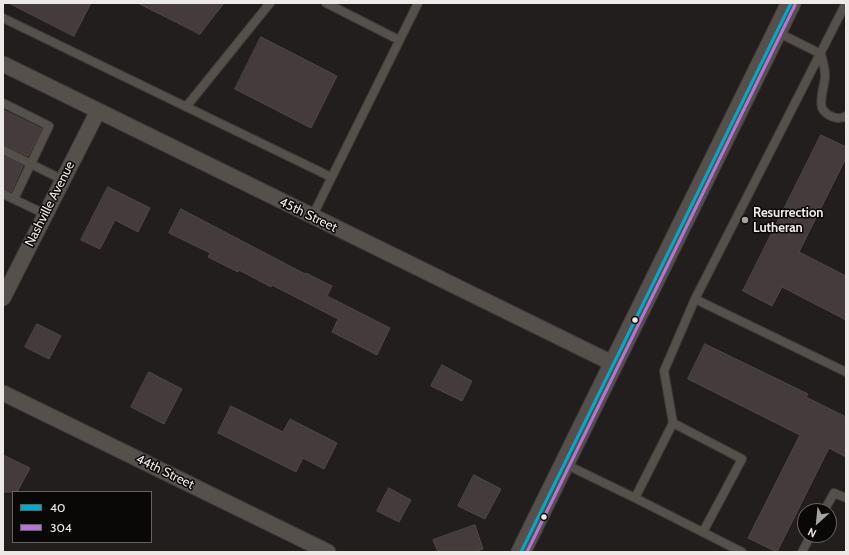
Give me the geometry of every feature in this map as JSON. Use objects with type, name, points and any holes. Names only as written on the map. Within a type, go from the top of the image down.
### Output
[{"type":"street","points":[[521,552],[791,3]]},
{"type":"street","name":"45th Street","points":[[3,64],[614,364]]},
{"type":"street","name":"Nashville Avenue","points":[[3,298],[98,111]]},
{"type":"street","name":"44th Street","points":[[3,393],[328,552]]},
{"type":"lane","points":[[186,107],[270,3]]},
{"type":"lane","points":[[326,3],[399,40]]},
{"type":"lane","points":[[312,217],[418,3]]},
{"type":"lane","points":[[635,498],[673,423],[664,371],[695,299],[846,3]]},
{"type":"lane","points":[[3,18],[331,178]]},
{"type":"lane","points":[[777,32],[821,54],[825,76],[822,102],[823,109],[837,119],[846,116]]},
{"type":"lane","points":[[3,103],[49,126],[14,199]]},
{"type":"lane","points":[[3,150],[63,180]]},
{"type":"lane","points":[[3,194],[45,214]]},
{"type":"lane","points":[[695,299],[846,372]]},
{"type":"lane","points":[[673,423],[742,459],[703,532]]},
{"type":"lane","points":[[565,464],[742,552]]},
{"type":"lane","points":[[828,503],[834,493],[846,498]]},
{"type":"lane","points":[[802,552],[807,543]]},
{"type":"building","points":[[9,3],[91,3],[74,36]]},
{"type":"building","points":[[138,3],[224,3],[200,34]]},
{"type":"building","points":[[261,37],[337,76],[311,128],[235,89]]},
{"type":"building","points":[[3,110],[42,129],[28,156],[3,145]]},
{"type":"building","points":[[821,135],[846,147],[846,158],[799,252],[846,276],[846,320],[782,287],[772,306],[743,291]]},
{"type":"building","points":[[3,156],[23,166],[11,192],[3,189]]},
{"type":"building","points":[[108,187],[150,208],[138,232],[115,220],[100,249],[81,240]]},
{"type":"building","points":[[181,209],[305,274],[306,273],[332,286],[327,296],[390,328],[377,355],[332,332],[338,319],[272,285],[271,287],[239,270],[238,272],[208,257],[210,253],[169,233]]},
{"type":"building","points":[[37,324],[61,336],[49,359],[25,347]]},
{"type":"building","points":[[705,344],[808,394],[806,397],[846,417],[846,457],[829,448],[802,503],[797,503],[797,512],[777,552],[748,538],[800,435],[688,379]]},
{"type":"building","points":[[442,365],[472,381],[462,401],[431,386]]},
{"type":"building","points":[[149,372],[182,389],[164,424],[131,407]]},
{"type":"building","points":[[231,406],[283,432],[290,419],[337,443],[324,469],[303,458],[296,472],[218,433]]},
{"type":"building","points":[[3,455],[30,468],[18,491],[3,492]]},
{"type":"building","points":[[474,475],[501,489],[485,519],[458,506]]},
{"type":"building","points":[[389,488],[411,500],[399,522],[377,511]]},
{"type":"building","points":[[475,525],[483,549],[474,552],[438,552],[433,540]]},
{"type":"transit line","name":"40","points":[[521,552],[791,3]]},
{"type":"transit line","name":"304","points":[[527,552],[795,5]]},
{"type":"place","name":"Resurrection Lutheran","points":[[745,220]]}]
